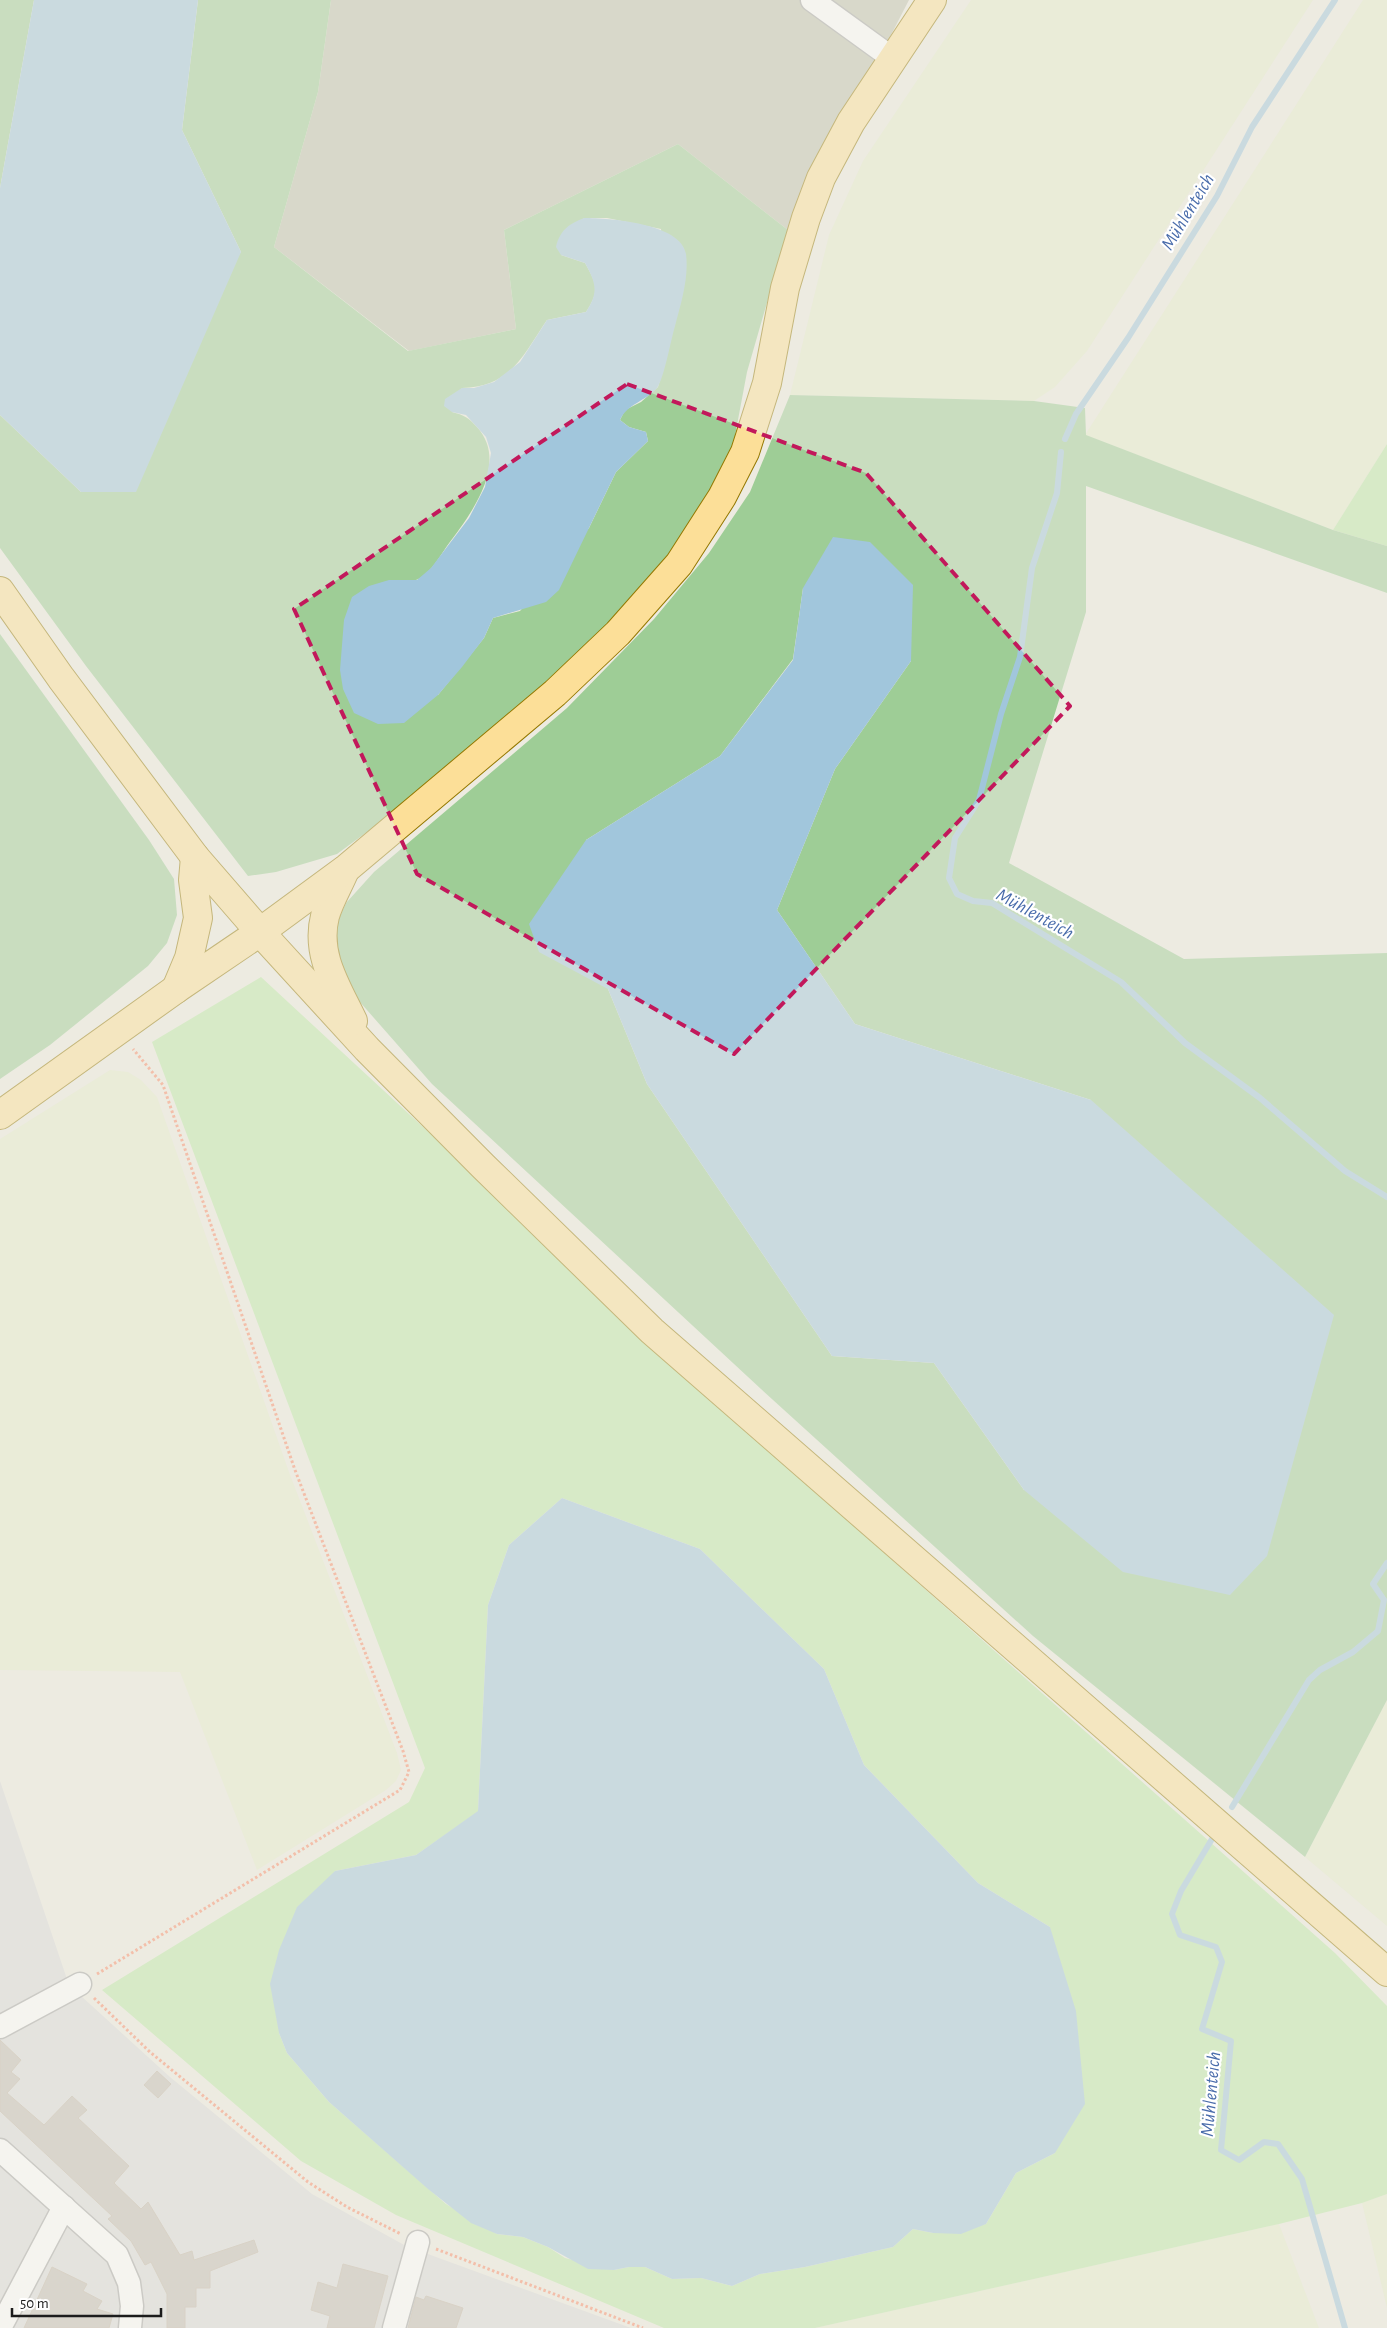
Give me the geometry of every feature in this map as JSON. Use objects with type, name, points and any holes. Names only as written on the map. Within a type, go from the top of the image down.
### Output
[{"type":"main road","points":[[0,1115],[176,989],[260,932],[347,868],[555,693],[618,633],[679,564],[722,497],[745,452],[767,384],[785,288],[806,218],[821,178],[851,122],[932,0]]},
{"type":"main road","points":[[0,591],[61,678],[195,856],[260,932],[367,1049],[652,1331],[1387,1972]]},
{"type":"main road","points":[[176,989],[188,958],[198,918],[193,880],[195,856]]},
{"type":"main road","points":[[347,868],[325,914],[321,936],[325,964],[367,1049]]},
{"type":"street","points":[[812,0],[892,58]]},
{"type":"street","points":[[0,2027],[80,1984]]},
{"type":"street","points":[[0,2150],[117,2255],[129,2283],[132,2306],[130,2328]]},
{"type":"street","points":[[0,2328],[64,2207]]},
{"type":"street","points":[[394,2328],[418,2242]]},
{"type":"path","points":[[118,1031],[163,1085],[295,1470],[403,1751],[409,1772],[400,1790],[80,1984],[150,2052],[308,2182],[347,2207],[418,2242],[643,2328]]},
{"type":"highlighted area","points":[[627,384],[866,473],[1070,706],[734,1054],[417,874],[294,609]]},
{"type":"shaded area","points":[[331,0],[909,0],[876,64],[818,162],[788,230],[678,144],[504,230],[516,329],[409,351],[274,247],[318,92]]},
{"type":"shaded area","points":[[971,0],[1313,0],[1087,351],[1055,387],[1034,401],[790,395],[829,235],[863,161]]},
{"type":"shaded area","points":[[1363,0],[1387,0],[1387,444],[1333,530],[1085,435]]},
{"type":"shaded area","points":[[110,1070],[128,1072],[141,1080],[157,1097],[289,1472],[397,1753],[401,1770],[396,1781],[386,1790],[257,1870],[180,1672],[0,1670],[0,1139]]},
{"type":"shaded area","points":[[1387,1700],[1387,1926],[1305,1857]]},
{"type":"shaded area","points":[[0,1781],[69,1985],[170,2077],[312,2194],[406,2246],[631,2328],[0,2328]]},
{"type":"shaded area","points":[[1387,2194],[1387,2308],[1362,2203]]},
{"type":"shaded area","points":[[1279,2224],[1319,2328],[815,2328]]},
{"type":"green space","points":[[0,0],[34,0],[0,188]]},
{"type":"green space","points":[[198,0],[331,0],[318,92],[274,247],[408,351],[516,329],[504,230],[678,144],[788,230],[747,372],[731,457],[700,514],[642,596],[579,660],[432,784],[337,854],[276,872],[248,876],[86,666],[0,548],[0,415],[81,492],[241,252],[182,130]],"holes":[[[584,218],[607,218],[661,229],[665,361],[658,387],[641,402],[625,410],[620,420],[629,427],[646,432],[648,441],[616,472],[589,528],[520,611],[493,618],[484,638],[438,695],[389,580],[413,581],[421,578],[434,565],[466,520],[483,489],[488,473],[489,457],[486,441],[471,421],[452,412],[462,388],[493,382],[504,375],[522,357],[547,320],[586,312],[595,293],[592,277],[585,263],[561,255]]]},
{"type":"green space","points":[[790,395],[1034,401],[1085,408],[1086,435],[1333,530],[1387,546],[1387,593],[1086,486],[1086,612],[1009,863],[1184,959],[1387,953],[1387,1700],[1305,1857],[1033,1636],[761,1389],[432,1084],[352,993],[332,947],[336,925],[346,903],[374,872],[567,708],[654,619],[709,553],[750,492]],"holes":[[[803,588],[911,661],[835,769],[777,910],[855,1024],[1091,1100],[1024,1490],[934,1363],[832,1356],[647,1084],[608,989],[586,840],[720,756],[793,659]]]},
{"type":"green space","points":[[1387,444],[1387,546],[1333,530]]},
{"type":"green space","points":[[0,634],[149,840],[174,879],[177,915],[167,943],[148,966],[50,1045],[0,1079]]},
{"type":"green space","points":[[261,977],[855,1527],[1335,1953],[1387,2006],[1387,2194],[1362,2203],[1279,2224],[815,2328],[664,2328],[396,2215],[301,2161],[102,1990],[409,1802],[425,1768],[152,1042]],"holes":[[[562,1498],[700,1549],[824,1669],[864,1765],[978,1883],[1050,1927],[1055,2153],[1016,2173],[986,2224],[933,2233],[913,2229],[893,2247],[805,2267],[760,2274],[732,2286],[701,2278],[672,2279],[645,2267],[629,2267],[614,2270],[565,2258],[548,2247],[523,2237],[497,2234],[446,2204],[329,2102],[287,2053],[279,2033],[335,1871],[416,1855],[478,1812],[488,1605],[509,1545]]]},
{"type":"water","points":[[34,0],[198,0],[182,130],[241,252],[136,492],[81,492],[0,415],[0,188]]},
{"type":"water","points":[[584,218],[626,221],[658,229],[671,235],[681,244],[686,254],[684,290],[660,383],[653,392],[627,410],[620,420],[629,427],[646,432],[648,441],[616,472],[559,590],[546,602],[493,618],[484,638],[438,695],[404,723],[378,724],[354,713],[343,689],[340,670],[344,620],[352,597],[369,586],[389,580],[417,580],[431,568],[469,518],[485,487],[491,453],[486,437],[466,415],[452,412],[444,406],[445,399],[462,388],[474,388],[494,382],[520,362],[547,320],[586,312],[594,293],[592,276],[585,263],[561,255],[556,247],[560,236],[566,228]]},
{"type":"water","points":[[833,537],[870,542],[913,585],[911,661],[835,769],[777,910],[855,1024],[1091,1100],[1334,1315],[1267,1556],[1230,1595],[1123,1572],[1024,1490],[934,1363],[832,1356],[647,1084],[608,989],[539,952],[529,924],[586,840],[720,756],[793,660],[803,588]]},
{"type":"water","points":[[562,1498],[700,1549],[824,1669],[864,1765],[978,1883],[1050,1927],[1076,2011],[1085,2104],[1055,2153],[1016,2173],[986,2224],[961,2234],[933,2233],[913,2229],[893,2247],[805,2267],[760,2274],[732,2286],[701,2278],[672,2279],[645,2267],[629,2267],[614,2270],[588,2269],[548,2247],[523,2237],[497,2234],[471,2223],[428,2189],[329,2102],[287,2053],[279,2033],[270,1984],[279,1950],[297,1907],[335,1871],[416,1855],[478,1811],[488,1605],[509,1545]]},
{"type":"building","points":[[0,2040],[21,2060],[11,2072],[20,2079],[7,2093],[44,2125],[72,2096],[87,2110],[78,2118],[129,2166],[114,2183],[141,2209],[148,2202],[180,2255],[192,2251],[194,2260],[254,2240],[258,2252],[210,2271],[210,2288],[196,2288],[196,2307],[185,2307],[185,2328],[167,2328],[167,2294],[151,2262],[145,2265],[131,2241],[108,2219],[112,2216],[0,2111]]},
{"type":"building","points":[[157,2071],[171,2084],[158,2098],[144,2085]]},
{"type":"building","points":[[343,2264],[388,2276],[374,2328],[327,2328],[330,2316],[311,2310],[318,2282],[337,2288]]},
{"type":"building","points":[[52,2267],[87,2284],[83,2291],[102,2301],[97,2309],[113,2314],[109,2328],[24,2328]]},
{"type":"building","points":[[426,2296],[463,2308],[456,2328],[408,2328],[416,2297],[424,2300]]},
{"type":"waterway","name":"Mühlenteich","points":[[1065,439],[1076,414],[1128,338],[1217,196],[1252,127],[1335,0]]},
{"type":"waterway","name":"Mühlenteich","points":[[1061,452],[1057,493],[1032,568],[1020,657],[1001,714],[979,800],[955,838],[949,878],[957,894],[973,901],[992,903],[1121,982],[1185,1043],[1260,1098],[1345,1171],[1387,1197]]},
{"type":"waterway","name":"Mühlenteich","points":[[1232,1807],[1309,1680],[1320,1670],[1353,1652],[1378,1631],[1384,1600],[1373,1584],[1387,1563]]},
{"type":"waterway","name":"Mühlenteich","points":[[1212,1839],[1181,1891],[1172,1914],[1180,1935],[1216,1947],[1222,1962],[1202,2029],[1231,2041],[1221,2150],[1239,2160],[1264,2142],[1278,2144],[1302,2179],[1345,2328]]}]
